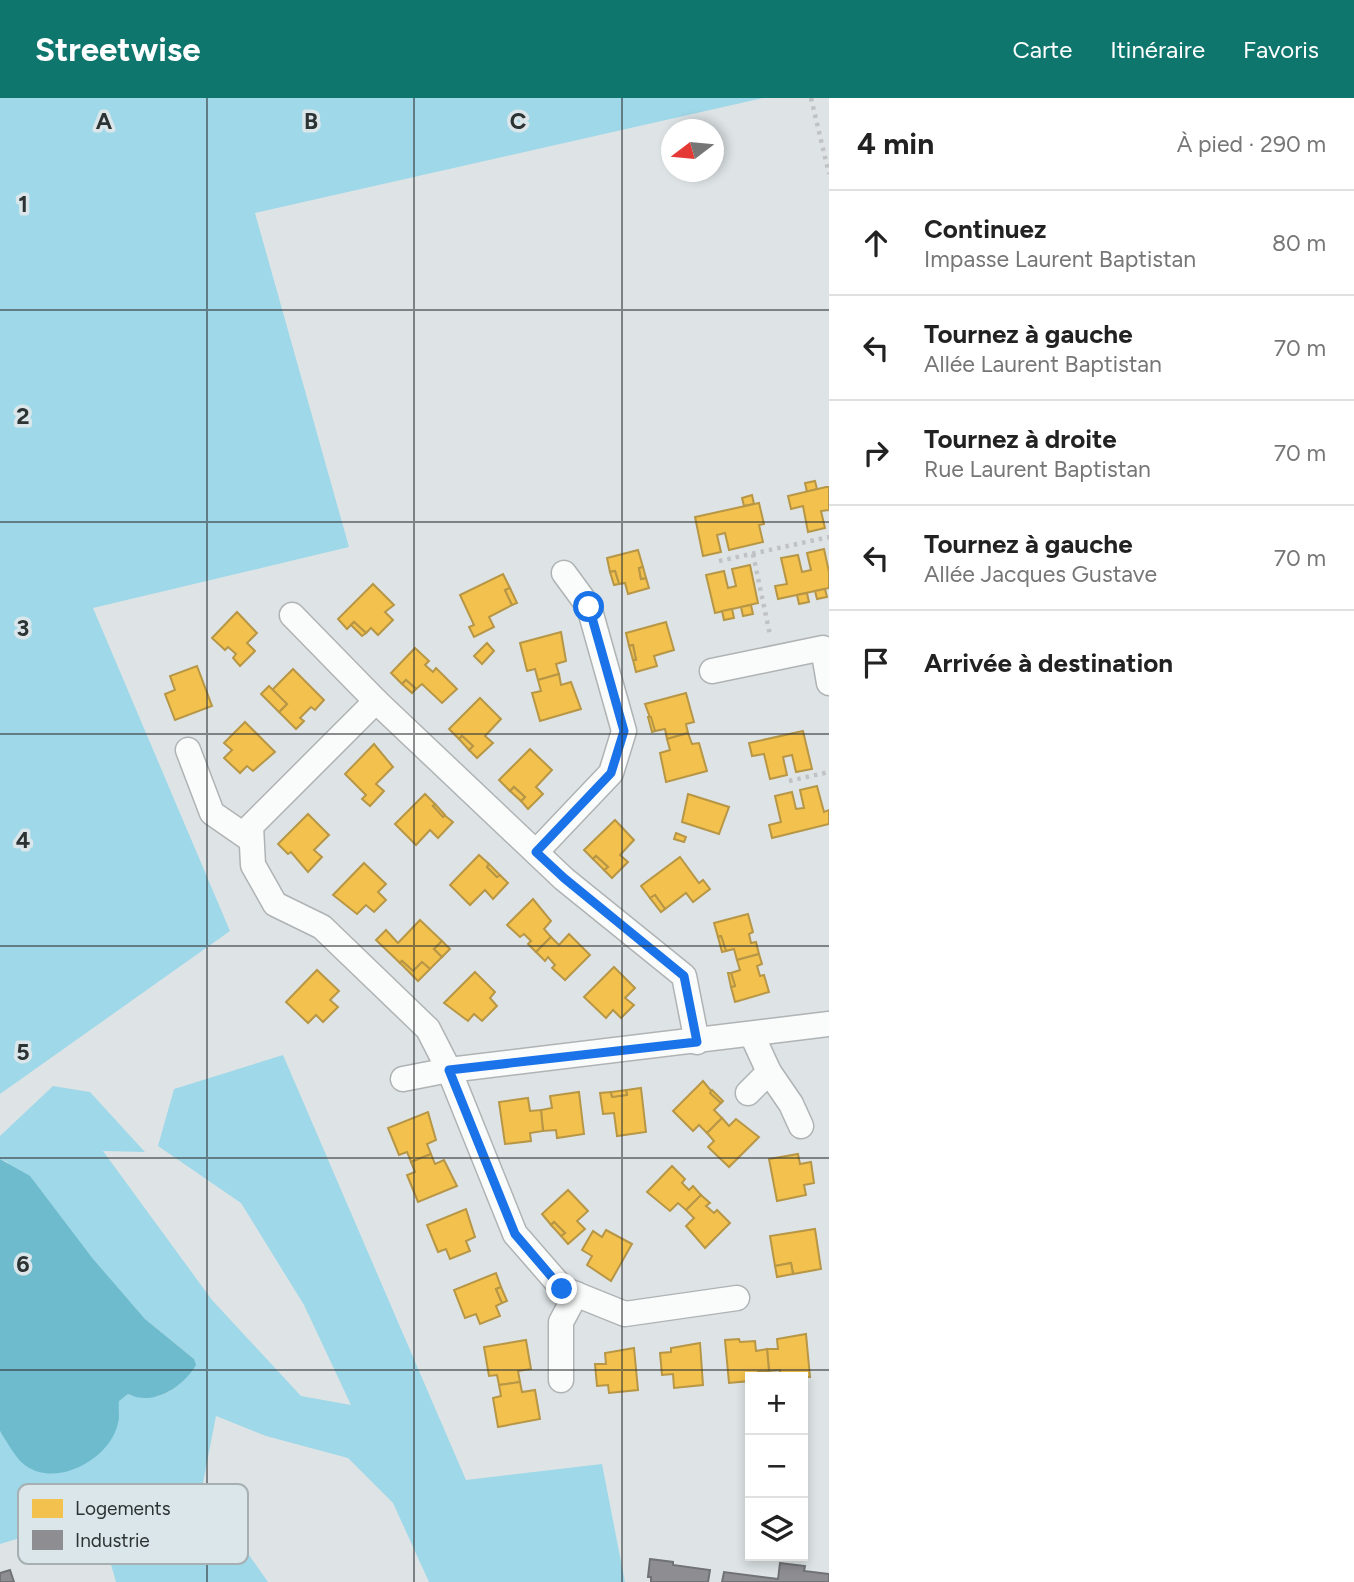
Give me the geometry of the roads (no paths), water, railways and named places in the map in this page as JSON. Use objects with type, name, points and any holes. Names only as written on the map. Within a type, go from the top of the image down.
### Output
[{"type":"street","points":[[536,852],[611,773],[624,731],[589,607],[564,573]]},
{"type":"street","points":[[292,615],[376,701],[564,878],[684,976],[697,1042]]},
{"type":"street","points":[[712,671],[826,647],[829,683]]},
{"type":"street","points":[[376,701],[251,826],[253,865],[275,904],[322,927],[428,1029],[449,1070],[515,1234],[562,1289],[625,1314],[737,1298]]},
{"type":"street","points":[[188,750],[212,813],[251,840]]},
{"type":"street","points":[[403,1079],[449,1070],[829,1024]]},
{"type":"street","points":[[751,1035],[769,1072],[802,1126]]},
{"type":"street","points":[[748,1093],[769,1072]]},
{"type":"street","points":[[561,1380],[561,1322],[576,1294]]}]
